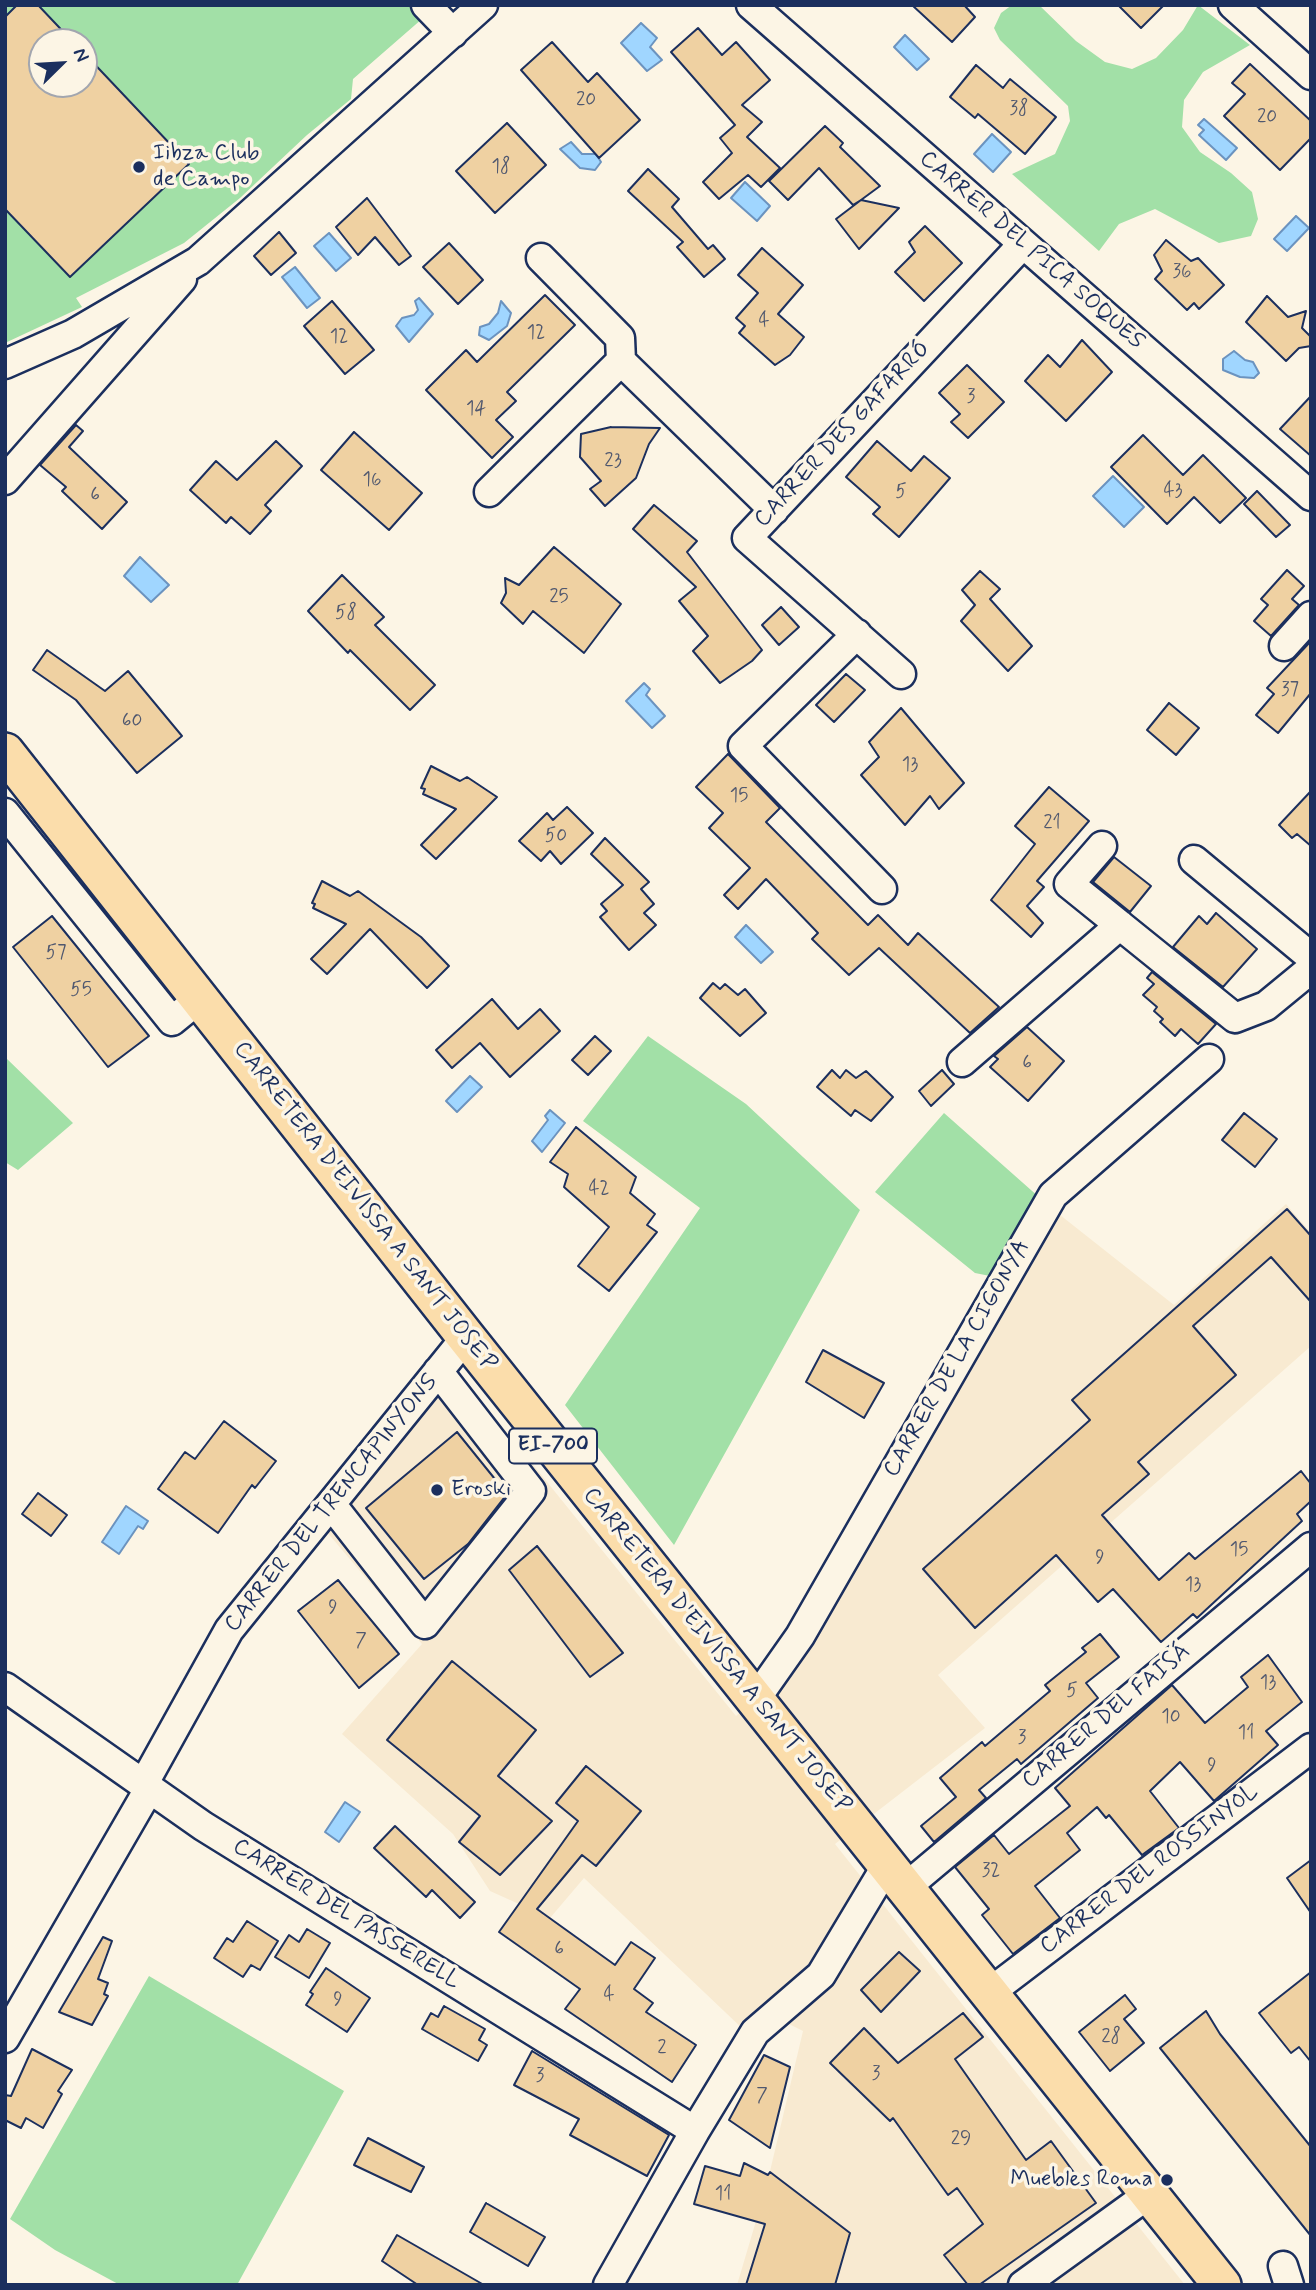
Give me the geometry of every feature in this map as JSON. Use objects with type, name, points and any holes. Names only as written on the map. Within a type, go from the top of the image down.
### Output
[{"type":"main road","name":"CARRETERA D'EIVISSA A SANT JOSEP","points":[[5,752],[466,1337],[1222,2285]]},
{"type":"street","points":[[426,5],[453,33]]},
{"type":"street","points":[[5,480],[198,261],[483,5]]},
{"type":"street","name":"CARRER DEL PICA SOQUES","points":[[751,5],[1310,494]]},
{"type":"street","points":[[1233,5],[1311,75]]},
{"type":"street","name":"CARRER DES GAFARRÓ","points":[[901,674],[747,538],[1023,244]]},
{"type":"street","points":[[541,258],[620,338],[621,361],[774,509]]},
{"type":"street","points":[[5,363],[73,334],[198,261]]},
{"type":"street","points":[[489,492],[621,361]]},
{"type":"street","points":[[1284,646],[1311,616]]},
{"type":"street","points":[[857,635],[743,746],[882,889]]},
{"type":"street","points":[[5,813],[172,1021],[200,999]]},
{"type":"street","points":[[1102,846],[1069,884],[1235,1018],[1266,1006],[1311,969]]},
{"type":"street","points":[[1194,860],[1311,957]]},
{"type":"street","points":[[962,1062],[1120,925]]},
{"type":"street","name":"CARRER DE LA CIGONYA","points":[[755,1700],[800,1636],[1053,1195],[1209,1059]]},
{"type":"street","name":"CARRER DEL TRENCAPINYONS","points":[[5,2038],[146,1787],[229,1630],[466,1337]]},
{"type":"street","points":[[331,1504],[425,1624],[531,1491],[438,1371]]},
{"type":"street","name":"CARRER DEL FAISÁ","points":[[608,2285],[695,2130],[755,2032],[821,1975],[896,1877],[1311,1547]]},
{"type":"street","name":"CARRER DEL PASSERELL","points":[[5,1688],[215,1834],[695,2130]]},
{"type":"street","name":"CARRER DEL ROSSINYOL","points":[[989,1993],[1311,1748]]},
{"type":"street","points":[[1023,2285],[1149,2194]]},
{"type":"shaded area","points":[[1286,1204],[1311,1233],[1311,1346],[938,1675],[985,1728],[835,1844],[1185,2285],[737,2285],[767,2184],[803,2031],[787,2023],[745,2031],[584,1878],[550,1918],[490,1891],[453,1834],[342,1734],[422,1644],[326,1531],[455,1368],[736,1716],[790,1666],[1055,1211],[1174,1305]]},
{"type":"green space","name":"Iibza Club de Campo","points":[[5,5],[438,5],[353,79],[351,99],[307,135],[240,198],[184,243],[76,298],[82,307],[5,343]]},
{"type":"green space","points":[[1012,5],[1039,5],[1076,41],[1105,62],[1132,69],[1156,58],[1183,30],[1198,5],[1250,45],[1203,72],[1184,100],[1182,127],[1200,152],[1231,173],[1252,192],[1258,219],[1251,236],[1219,243],[1155,209],[1119,224],[1099,251],[1012,174],[1055,154],[1070,121],[1068,106],[1000,40],[994,28],[1001,13]]},
{"type":"green space","points":[[648,1036],[746,1104],[860,1210],[674,1545],[565,1405],[700,1208],[583,1121]]},
{"type":"green space","points":[[5,1057],[73,1123],[18,1170],[5,1162]]},
{"type":"green space","points":[[944,1113],[1040,1198],[995,1277],[975,1273],[875,1192]]},
{"type":"green space","points":[[149,1976],[344,2091],[237,2285],[120,2285],[55,2250],[10,2219]]},
{"type":"water","points":[[641,23],[657,38],[650,47],[662,60],[647,71],[621,43]]},
{"type":"water","points":[[905,35],[929,59],[917,70],[894,47]]},
{"type":"water","points":[[1204,119],[1237,148],[1226,160],[1199,135],[1204,130],[1198,125]]},
{"type":"water","points":[[992,134],[1011,152],[993,172],[974,154]]},
{"type":"water","points":[[571,142],[582,154],[596,154],[601,162],[595,170],[580,168],[560,149]]},
{"type":"water","points":[[745,182],[770,206],[757,221],[731,198]]},
{"type":"water","points":[[1296,216],[1309,228],[1287,251],[1274,239]]},
{"type":"water","points":[[329,233],[351,258],[336,271],[314,246]]},
{"type":"water","points":[[295,267],[320,298],[307,308],[282,277]]},
{"type":"water","points":[[419,298],[433,314],[409,342],[396,326],[402,318],[414,315],[418,310],[415,301]]},
{"type":"water","points":[[501,301],[511,313],[507,326],[489,340],[479,335],[480,327],[489,324],[498,313]]},
{"type":"water","points":[[1234,351],[1245,360],[1253,362],[1259,373],[1254,378],[1240,377],[1223,370],[1223,359]]},
{"type":"water","points":[[1113,476],[1144,507],[1124,527],[1093,496]]},
{"type":"water","points":[[140,557],[169,585],[151,602],[124,576]]},
{"type":"water","points":[[644,683],[650,689],[646,695],[665,716],[652,728],[626,701]]},
{"type":"water","points":[[746,925],[773,952],[761,963],[735,937]]},
{"type":"water","points":[[470,1076],[482,1087],[457,1112],[446,1101]]},
{"type":"water","points":[[550,1110],[565,1123],[542,1152],[532,1141],[548,1120],[545,1116]]},
{"type":"water","points":[[126,1506],[148,1521],[143,1529],[138,1526],[119,1554],[102,1542]]},
{"type":"water","points":[[345,1802],[360,1812],[339,1842],[325,1832]]},
{"type":"building","points":[[17,5],[38,5],[60,28],[28,28],[28,98],[98,98],[98,68],[189,164],[70,277],[5,209],[5,17]]},
{"type":"building","points":[[912,5],[964,5],[975,17],[952,42]]},
{"type":"building","points":[[1118,5],[1164,5],[1141,28]]},
{"type":"building","points":[[698,28],[722,55],[736,42],[770,80],[742,105],[762,122],[747,137],[780,168],[761,187],[748,175],[719,199],[703,182],[732,153],[720,138],[735,125],[671,52]]},
{"type":"building","points":[[552,42],[588,82],[597,73],[640,120],[599,158],[521,70]]},
{"type":"building","points":[[1250,64],[1311,121],[1311,138],[1280,170],[1224,116],[1245,94],[1232,83]]},
{"type":"building","points":[[976,65],[1003,88],[1010,79],[1056,117],[1025,154],[978,114],[975,118],[950,97]]},
{"type":"building","points":[[507,123],[546,165],[495,213],[456,171]]},
{"type":"building","points":[[825,126],[843,143],[840,147],[880,186],[853,205],[819,168],[788,200],[769,181]]},
{"type":"building","points":[[648,169],[679,199],[672,207],[708,249],[713,245],[725,259],[704,277],[677,247],[683,242],[628,191]]},
{"type":"building","points":[[367,198],[411,256],[399,265],[375,237],[358,255],[336,227]]},
{"type":"building","points":[[861,200],[899,208],[859,249],[836,219]]},
{"type":"building","points":[[925,226],[962,263],[924,301],[895,272],[915,252],[909,242]]},
{"type":"building","points":[[279,232],[296,253],[271,275],[254,256]]},
{"type":"building","points":[[1166,240],[1191,261],[1198,258],[1224,285],[1199,309],[1194,303],[1187,310],[1155,279],[1162,271],[1154,255]]},
{"type":"building","points":[[449,243],[483,280],[458,304],[423,267]]},
{"type":"building","points":[[762,248],[803,285],[778,314],[804,337],[790,355],[775,365],[739,333],[745,326],[736,318],[758,293],[738,275]]},
{"type":"building","points":[[545,295],[575,325],[507,392],[516,401],[496,420],[513,437],[492,458],[426,390],[466,350],[477,362]]},
{"type":"building","points":[[1267,296],[1288,317],[1306,311],[1302,328],[1311,337],[1311,346],[1299,348],[1286,361],[1246,322]]},
{"type":"building","points":[[332,301],[374,350],[345,374],[304,326]]},
{"type":"building","points":[[1082,340],[1112,372],[1066,421],[1025,381],[1048,355],[1060,367]]},
{"type":"building","points":[[967,365],[1004,402],[968,438],[951,422],[960,414],[939,393]]},
{"type":"building","points":[[1311,396],[1311,456],[1280,429]]},
{"type":"building","points":[[76,425],[83,431],[69,447],[127,502],[102,529],[62,491],[66,487],[40,465]]},
{"type":"building","points":[[611,427],[660,428],[649,444],[636,478],[605,506],[590,489],[601,481],[580,457],[581,434]]},
{"type":"building","points":[[354,432],[422,493],[389,530],[321,470]]},
{"type":"building","points":[[1143,435],[1183,475],[1203,455],[1246,498],[1220,523],[1194,497],[1167,524],[1111,467]]},
{"type":"building","points":[[276,441],[302,466],[265,505],[271,511],[250,534],[231,517],[226,523],[190,490],[216,461],[237,480]]},
{"type":"building","points":[[877,441],[911,471],[924,456],[950,478],[899,537],[873,514],[880,507],[846,477]]},
{"type":"building","points":[[1257,491],[1290,525],[1276,537],[1244,504]]},
{"type":"building","points":[[654,505],[697,541],[687,552],[762,650],[752,661],[720,683],[693,651],[708,636],[679,601],[696,587],[633,529]]},
{"type":"building","points":[[554,547],[621,604],[584,653],[533,611],[523,624],[501,603],[506,593],[505,578],[519,585]]},
{"type":"building","points":[[1287,570],[1304,586],[1292,599],[1299,605],[1271,636],[1254,621],[1268,605],[1261,599]]},
{"type":"building","points":[[980,571],[1000,589],[990,599],[1032,646],[1008,671],[961,621],[975,605],[962,590]]},
{"type":"building","points":[[342,575],[384,617],[375,625],[435,685],[410,710],[350,650],[348,653],[308,611]]},
{"type":"building","points":[[781,607],[799,627],[779,645],[762,625]]},
{"type":"building","points":[[1311,641],[1311,693],[1278,733],[1256,715],[1274,694],[1267,688]]},
{"type":"building","points":[[47,650],[105,691],[128,671],[182,736],[137,773],[76,700],[33,670]]},
{"type":"building","points":[[846,674],[865,690],[834,722],[816,705]]},
{"type":"building","points":[[1169,703],[1199,728],[1176,755],[1147,730]]},
{"type":"building","points":[[901,708],[964,783],[939,809],[930,796],[905,825],[861,775],[879,757],[869,742]]},
{"type":"building","points":[[728,754],[780,808],[766,822],[868,925],[878,915],[908,945],[918,933],[999,1007],[970,1033],[879,948],[849,975],[812,939],[818,933],[766,879],[738,909],[724,895],[750,868],[709,828],[723,813],[696,787]]},
{"type":"building","points":[[431,766],[460,781],[467,777],[497,797],[436,859],[421,845],[456,809],[423,794],[425,789],[421,788]]},
{"type":"building","points":[[1049,787],[1089,821],[1037,881],[1044,887],[1027,906],[1043,923],[1031,937],[991,900],[1035,844],[1015,826]]},
{"type":"building","points":[[1311,791],[1311,846],[1297,834],[1292,838],[1279,825]]},
{"type":"building","points":[[567,807],[593,833],[561,864],[550,851],[541,861],[519,841],[547,813],[553,820]]},
{"type":"building","points":[[605,838],[649,882],[641,889],[654,904],[644,913],[656,925],[629,950],[600,917],[607,911],[601,904],[623,885],[591,854]]},
{"type":"building","points":[[1114,857],[1151,886],[1130,912],[1093,882]]},
{"type":"building","points":[[322,881],[350,896],[358,891],[421,937],[449,966],[427,988],[370,929],[327,974],[311,959],[346,924],[313,908],[315,904],[312,903]]},
{"type":"building","points":[[1216,913],[1257,949],[1223,987],[1173,947],[1199,916],[1207,924]]},
{"type":"building","points":[[52,916],[149,1036],[108,1067],[13,947]]},
{"type":"building","points":[[1152,972],[1216,1024],[1198,1044],[1181,1029],[1175,1036],[1160,1022],[1163,1019],[1154,1011],[1157,1007],[1143,995],[1154,984],[1147,978]]},
{"type":"building","points":[[713,983],[720,989],[725,984],[738,995],[745,989],[766,1013],[740,1036],[700,998]]},
{"type":"building","points":[[492,999],[518,1029],[540,1009],[560,1031],[510,1077],[480,1043],[452,1068],[436,1050]]},
{"type":"building","points":[[1027,1027],[1064,1061],[1028,1101],[990,1067],[998,1059],[994,1056]]},
{"type":"building","points":[[595,1036],[611,1051],[588,1075],[572,1060]]},
{"type":"building","points":[[832,1070],[840,1078],[846,1070],[856,1078],[866,1071],[893,1097],[871,1121],[855,1110],[851,1116],[817,1087]]},
{"type":"building","points":[[942,1070],[954,1084],[931,1106],[919,1091]]},
{"type":"building","points":[[1244,1113],[1277,1139],[1255,1167],[1222,1140]]},
{"type":"building","points":[[576,1127],[636,1177],[630,1193],[655,1214],[647,1225],[657,1232],[609,1291],[578,1266],[609,1227],[564,1187],[568,1174],[550,1162]]},
{"type":"building","points":[[1287,1209],[1311,1236],[1311,1302],[1271,1257],[1193,1326],[1236,1375],[1138,1462],[1149,1474],[1102,1515],[1159,1580],[1189,1553],[1195,1559],[1301,1471],[1311,1484],[1311,1501],[1297,1514],[1302,1521],[1197,1618],[1193,1614],[1161,1642],[1113,1589],[1098,1602],[1056,1555],[975,1628],[923,1569],[1090,1420],[1072,1400]]},
{"type":"building","points":[[823,1350],[884,1383],[864,1418],[806,1382]]},
{"type":"building","points":[[224,1421],[276,1461],[255,1488],[252,1485],[218,1533],[158,1489],[185,1452],[195,1459]]},
{"type":"building","points":[[457,1432],[507,1494],[468,1544],[424,1579],[366,1508]]},
{"type":"building","points":[[38,1493],[67,1515],[51,1536],[22,1514]]},
{"type":"building","points":[[537,1546],[623,1653],[590,1677],[509,1570]]},
{"type":"building","points":[[338,1580],[399,1654],[359,1688],[298,1611]]},
{"type":"building","points":[[1100,1634],[1119,1657],[1086,1683],[1098,1698],[1021,1764],[1017,1759],[979,1790],[986,1798],[934,1842],[921,1826],[956,1797],[940,1778],[982,1742],[985,1746],[1050,1691],[1045,1685],[1086,1652],[1082,1648]]},
{"type":"building","points":[[1268,1655],[1302,1702],[1266,1731],[1278,1745],[1214,1801],[1180,1762],[1150,1791],[1179,1828],[1142,1855],[1109,1815],[1106,1818],[1097,1807],[1067,1833],[1080,1850],[1035,1886],[1060,1918],[1013,1954],[982,1915],[989,1909],[955,1867],[994,1835],[1009,1854],[1070,1806],[1055,1788],[1172,1685],[1205,1723],[1248,1687],[1241,1677]]},
{"type":"building","points":[[452,1661],[536,1730],[498,1776],[552,1821],[500,1875],[459,1842],[480,1816],[387,1740]]},
{"type":"building","points":[[586,1766],[641,1811],[596,1866],[582,1855],[537,1909],[615,1965],[631,1942],[655,1958],[634,1989],[653,2003],[646,2012],[696,2045],[672,2082],[565,2009],[580,1989],[499,1932],[578,1821],[556,1803]]},
{"type":"building","points":[[395,1826],[475,1902],[460,1918],[432,1890],[426,1897],[374,1848]]},
{"type":"building","points":[[1311,1860],[1311,1913],[1287,1878]]},
{"type":"building","points":[[247,1921],[278,1941],[260,1970],[251,1965],[243,1977],[214,1958],[227,1938],[233,1942]]},
{"type":"building","points":[[307,1929],[330,1943],[309,1978],[275,1957],[289,1935],[299,1942]]},
{"type":"building","points":[[103,1937],[112,1941],[98,1979],[108,1983],[104,1994],[108,1996],[92,2025],[59,2012]]},
{"type":"building","points":[[899,1952],[920,1971],[881,2012],[861,1990]]},
{"type":"building","points":[[326,1968],[370,1998],[347,2032],[306,2005],[313,1994],[310,1992]]},
{"type":"building","points":[[1311,1972],[1311,2062],[1299,2047],[1291,2053],[1259,2013]]},
{"type":"building","points":[[1125,1995],[1136,2009],[1124,2019],[1144,2043],[1110,2071],[1079,2032]]},
{"type":"building","points":[[444,2006],[485,2029],[479,2040],[487,2045],[478,2061],[422,2029],[431,2013],[438,2017]]},
{"type":"building","points":[[1206,2011],[1220,2034],[1311,2147],[1311,2236],[1160,2048]]},
{"type":"building","points":[[963,2013],[983,2037],[955,2059],[1026,2160],[1051,2141],[1096,2203],[979,2285],[968,2285],[944,2255],[983,2224],[957,2188],[948,2195],[893,2118],[890,2121],[830,2063],[864,2028],[898,2063]]},
{"type":"building","points":[[32,2049],[72,2070],[58,2091],[62,2094],[43,2128],[26,2118],[21,2128],[5,2120],[5,2095],[11,2096]]},
{"type":"building","points":[[532,2051],[669,2135],[647,2176],[570,2135],[579,2119],[514,2085]]},
{"type":"building","points":[[764,2055],[790,2067],[770,2148],[729,2120]]},
{"type":"building","points":[[368,2138],[424,2167],[411,2192],[354,2165]]},
{"type":"building","points":[[744,2163],[768,2175],[770,2172],[850,2233],[835,2285],[746,2285],[765,2224],[694,2204],[705,2166],[740,2176]]},
{"type":"building","points":[[486,2203],[545,2237],[528,2266],[470,2232]]},
{"type":"building","points":[[397,2235],[484,2285],[418,2285],[382,2261]]},
{"type":"place","name":"Iibza Club de Campo","points":[[139,167]]},
{"type":"place","name":"Eroski","points":[[437,1490]]},
{"type":"place","name":"Muebles Roma","points":[[1167,2180]]}]
